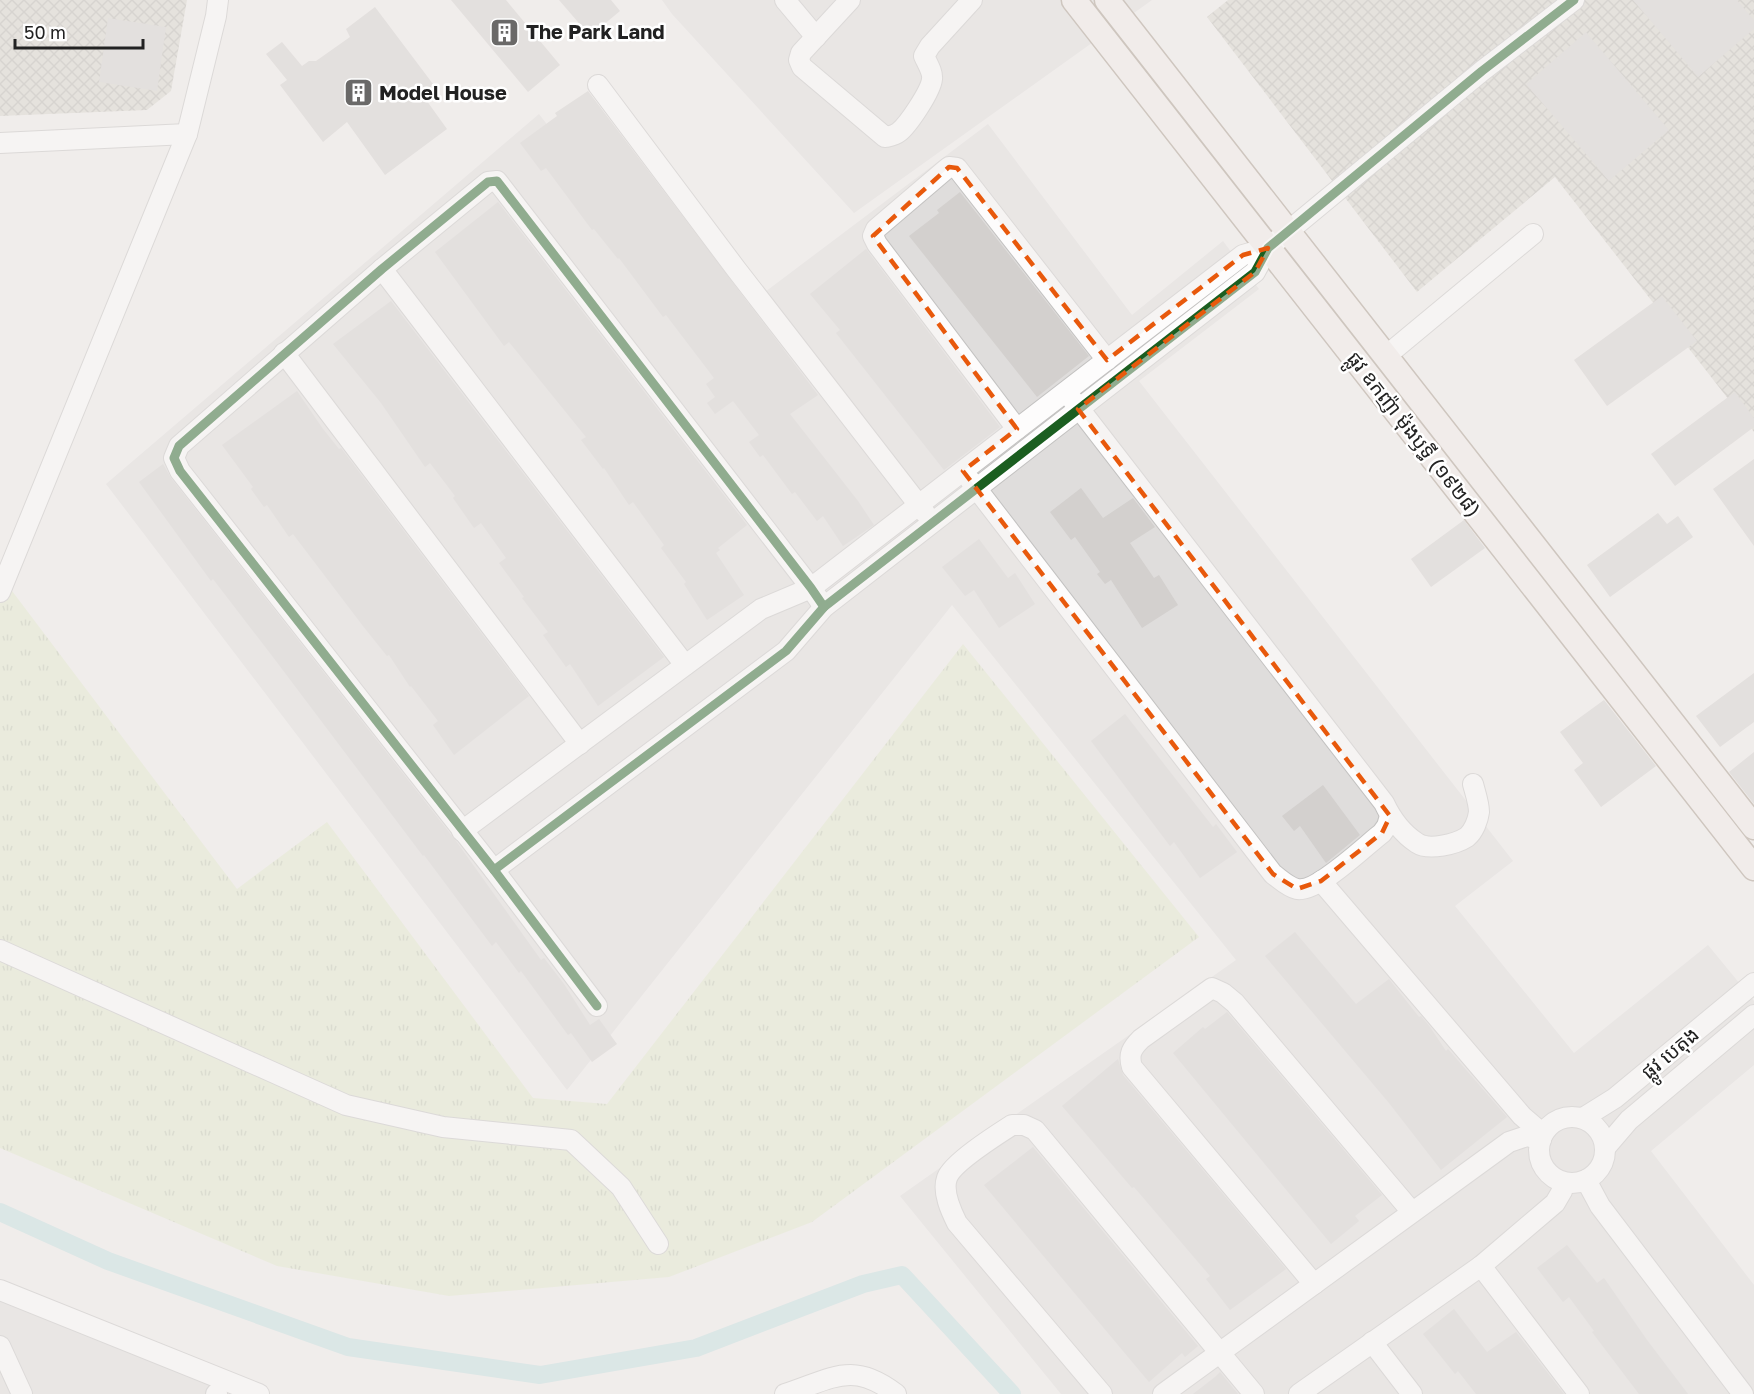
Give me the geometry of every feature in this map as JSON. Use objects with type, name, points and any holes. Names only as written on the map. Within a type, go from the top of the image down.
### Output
[{"type":"main road","name":"ផ្លូវ ឧកញ៉ា ម៉ុងឫទ្ធី (១៩២៨)","points":[[1074,0],[1754,868]]},
{"type":"main road","name":"ផ្លូវ ឧកញ៉ា ម៉ុងឫទ្ធី (១៩២៨)","points":[[1107,0],[1754,827]]},
{"type":"street","points":[[0,592],[187,134],[218,0]]},
{"type":"street","points":[[785,0],[816,37]]},
{"type":"street","points":[[850,0],[801,53],[799,60],[802,67],[885,136],[901,131],[918,109],[933,81],[924,56],[930,46],[972,0]]},
{"type":"street","points":[[494,870],[786,651],[824,607],[1255,272],[1268,248],[1482,71],[1574,0]]},
{"type":"street","points":[[598,85],[736,269],[933,523]]},
{"type":"street","points":[[0,143],[187,134]]},
{"type":"street","points":[[1017,429],[884,254],[873,236],[876,229],[949,167],[957,168],[1107,360]]},
{"type":"street","points":[[597,1006],[494,870],[176,465],[174,458],[179,446],[382,269],[488,182],[496,181],[824,607]]},
{"type":"street","points":[[1386,356],[1533,234]]},
{"type":"street","points":[[462,831],[761,609],[811,588],[1243,255],[1268,248]]},
{"type":"street","points":[[382,269],[685,665]]},
{"type":"street","points":[[284,353],[580,744]]},
{"type":"street","points":[[1066,391],[1384,803],[1390,816],[1417,843],[1426,847],[1451,843],[1467,837],[1474,829],[1479,810],[1473,784]]},
{"type":"street","points":[[963,471],[1273,874],[1297,889],[1307,888],[1321,881],[1382,833],[1390,816]]},
{"type":"street","points":[[1321,881],[1542,1137]]},
{"type":"street","points":[[0,950],[346,1105],[443,1127],[571,1140],[621,1187],[658,1244]]},
{"type":"street","name":"ផ្លូវ បេតុង","points":[[1583,1118],[1615,1098],[1754,983]]},
{"type":"street","points":[[1314,1284],[1132,1067],[1129,1058],[1133,1047],[1141,1039],[1212,988],[1223,993],[1236,1003],[1412,1212]]},
{"type":"street","name":"ផ្លូវ បេតុង","points":[[1605,1148],[1629,1120],[1754,1015]]},
{"type":"street","points":[[1299,1394],[1481,1266],[1555,1203],[1564,1184],[1577,1182],[1597,1173],[1605,1155],[1599,1130],[1583,1118],[1576,1117],[1560,1119],[1548,1127],[1542,1137],[1539,1152],[1543,1165],[1556,1178],[1577,1182],[1600,1206],[1743,1394]]},
{"type":"street","points":[[1102,1394],[957,1223],[952,1213],[946,1179],[953,1168],[1012,1125],[1024,1125],[1035,1130],[1254,1394]]},
{"type":"street","points":[[1163,1394],[1509,1142],[1527,1136],[1542,1137]]},
{"type":"street","points":[[1481,1266],[1579,1394]]},
{"type":"street","points":[[0,1292],[218,1390],[259,1394]]},
{"type":"street","points":[[1372,1342],[1413,1394]]},
{"type":"street","points":[[0,1346],[22,1394]]},
{"type":"street","points":[[785,1394],[835,1377],[852,1374],[867,1376],[882,1383],[896,1394]]},
{"type":"highlighted area","points":[[949,167],[957,168],[1107,360],[1243,255],[1268,248],[1255,272],[1078,409],[1390,816],[1382,833],[1321,881],[1297,889],[1273,874],[963,471],[1017,429],[873,236]]},
{"type":"shaded area","points":[[0,0],[187,0],[171,91],[147,110],[0,116]]},
{"type":"shaded area","points":[[662,0],[1152,0],[854,213],[672,14]]},
{"type":"shaded area","points":[[1228,0],[1754,0],[1754,432],[1555,177],[1417,292],[1207,17]]},
{"type":"shaded area","points":[[539,114],[708,335],[988,124],[1132,315],[1223,241],[1259,289],[1139,381],[1513,861],[1455,906],[1574,1053],[1708,945],[1754,1001],[1754,1065],[1651,1151],[1754,1285],[1754,1394],[1061,1394],[900,1196],[1236,960],[952,605],[567,1090],[106,484]]},
{"type":"shaded area","points":[[0,1301],[233,1394],[0,1394]]},
{"type":"green space","points":[[0,575],[237,889],[327,822],[533,1098],[607,1104],[963,644],[1199,937],[812,1222],[669,1277],[449,1296],[277,1266],[0,1148]]},
{"type":"building","name":"The Park Land","points":[[451,0],[506,0],[560,65],[528,92]]},
{"type":"building","name":"The Park Land","points":[[559,0],[611,0],[620,11],[590,36]]},
{"type":"building","points":[[1633,0],[1737,0],[1754,20],[1754,29],[1698,77]]},
{"type":"building","name":"Model House","points":[[375,7],[436,88],[424,97],[447,129],[385,175],[347,122],[323,142],[280,85],[287,80],[266,54],[282,42],[302,66],[309,61],[316,61],[350,37],[346,29]]},
{"type":"building","points":[[108,18],[166,27],[157,91],[99,82]]},
{"type":"building","points":[[1586,32],[1669,130],[1609,181],[1526,84]]},
{"type":"building","points":[[588,91],[818,395],[790,414],[874,525],[843,546],[823,516],[817,521],[795,492],[792,494],[763,455],[760,457],[749,442],[759,435],[733,401],[715,414],[707,403],[715,397],[706,384],[714,378],[666,315],[663,317],[619,258],[594,229],[592,230],[546,168],[541,171],[520,143],[557,116],[555,113]]},
{"type":"building","points":[[960,192],[1089,356],[1037,397],[909,236],[939,213],[937,210]]},
{"type":"building","points":[[498,202],[747,525],[718,548],[720,550],[716,553],[744,595],[707,620],[684,584],[686,582],[661,548],[664,545],[633,502],[629,505],[604,468],[581,440],[586,437],[509,342],[504,346],[435,252]]},
{"type":"building","points":[[866,249],[1000,427],[944,470],[836,333],[840,330],[810,294]]},
{"type":"building","points":[[1662,296],[1697,341],[1607,406],[1574,360]]},
{"type":"building","points":[[391,301],[664,657],[598,706],[570,664],[566,667],[543,635],[548,632],[499,563],[506,558],[481,523],[474,528],[453,498],[455,496],[430,463],[425,467],[381,403],[333,344]]},
{"type":"building","points":[[297,391],[323,429],[339,449],[341,448],[529,696],[454,755],[433,725],[438,721],[410,687],[389,655],[387,656],[363,626],[293,534],[289,537],[267,505],[264,507],[251,489],[253,487],[222,445]]},
{"type":"building","points":[[1735,392],[1754,418],[1754,427],[1675,486],[1651,454]]},
{"type":"building","points":[[1754,459],[1754,546],[1713,489]]},
{"type":"building","points":[[163,464],[171,478],[456,841],[541,960],[544,958],[564,984],[590,1025],[599,1019],[617,1044],[592,1062],[571,1033],[568,1035],[521,971],[519,973],[496,942],[492,946],[213,579],[211,581],[139,482]]},
{"type":"building","points":[[1081,488],[1103,518],[1133,498],[1155,527],[1130,543],[1154,578],[1159,575],[1178,605],[1142,628],[1111,580],[1105,584],[1097,574],[1100,572],[1075,537],[1071,540],[1050,512]]},
{"type":"building","points":[[1658,513],[1667,524],[1678,516],[1693,537],[1610,597],[1587,565]]},
{"type":"building","points":[[1464,520],[1485,548],[1431,587],[1411,559]]},
{"type":"building","points":[[979,539],[1008,578],[1015,573],[1035,604],[999,628],[974,590],[965,596],[942,567]]},
{"type":"building","points":[[1754,673],[1754,722],[1720,747],[1696,716]]},
{"type":"building","points":[[1604,700],[1656,766],[1601,807],[1574,770],[1583,763],[1560,732]]},
{"type":"building","points":[[1125,714],[1213,827],[1216,824],[1237,852],[1200,878],[1174,842],[1170,846],[1091,741]]},
{"type":"building","points":[[1754,752],[1754,804],[1729,772]]},
{"type":"building","points":[[1323,785],[1360,835],[1326,863],[1300,826],[1294,831],[1282,816]]},
{"type":"building","points":[[1295,932],[1356,1004],[1389,979],[1419,1017],[1421,1016],[1430,1027],[1446,1051],[1448,1049],[1507,1117],[1441,1170],[1389,1103],[1265,956]]},
{"type":"building","points":[[1227,1012],[1382,1195],[1355,1216],[1359,1221],[1331,1244],[1173,1053],[1203,1027],[1205,1029]]},
{"type":"building","points":[[1118,1059],[1123,1075],[1286,1269],[1230,1310],[1206,1279],[1210,1276],[1062,1106]]},
{"type":"building","points":[[1033,1147],[1198,1346],[1185,1357],[1182,1353],[1149,1382],[984,1185]]},
{"type":"building","points":[[1567,1245],[1597,1283],[1604,1278],[1688,1394],[1639,1394],[1592,1332],[1594,1331],[1569,1297],[1563,1302],[1537,1268]]},
{"type":"building","points":[[1454,1309],[1487,1352],[1516,1332],[1564,1394],[1476,1394],[1458,1371],[1455,1374],[1423,1334]]},
{"type":"building","points":[[1220,1372],[1238,1394],[1193,1394],[1215,1377]]},
{"type":"waterway","points":[[0,1212],[108,1261],[348,1347],[540,1375],[696,1348],[863,1284],[902,1275],[1012,1394]]},
{"type":"cycle path","points":[[494,870],[786,651],[824,607],[1255,272],[1268,248],[1482,71],[1574,0]]},
{"type":"cycle path","points":[[597,1006],[494,870],[180,471],[174,458],[179,446],[382,269],[488,182],[497,181],[824,607]]},
{"type":"place","name":"The Park Land","points":[[505,32]]},
{"type":"place","name":"Model House","points":[[358,93]]}]
